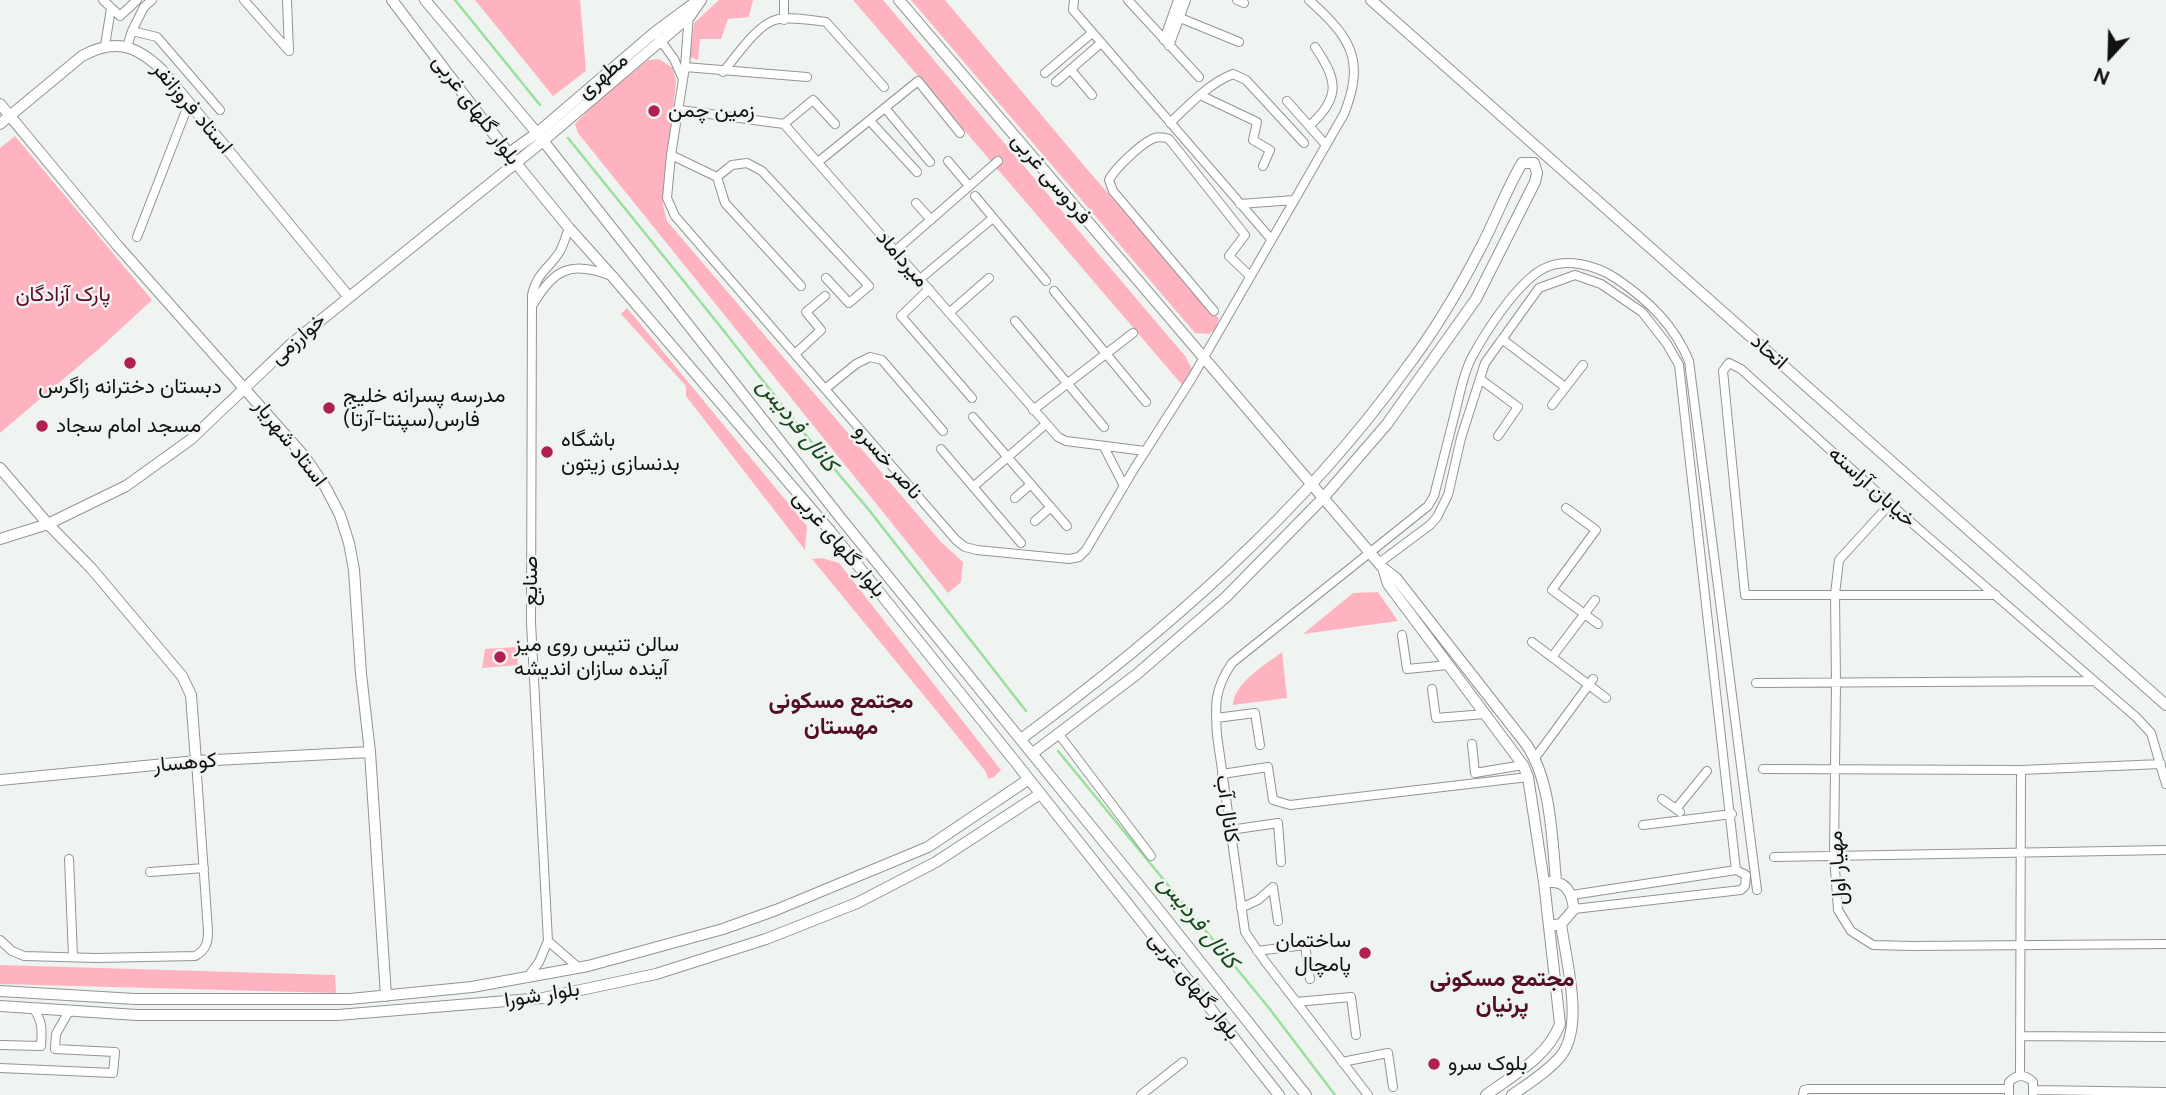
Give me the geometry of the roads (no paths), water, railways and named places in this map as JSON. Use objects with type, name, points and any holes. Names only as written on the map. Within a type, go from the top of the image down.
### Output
[{"type":"main road","name":"بلوار گلهای غربی","points":[[392,0],[512,158],[831,533],[1279,1095]]},
{"type":"main road","name":"بلوار گلهای غربی","points":[[425,0],[522,114],[930,628],[1306,1095]]},
{"type":"main road","name":"مطهری","points":[[512,158],[540,137],[558,115],[700,0]]},
{"type":"main road","name":"فردوسی غربی","points":[[899,0],[1381,565]]},
{"type":"main road","name":"اتحاد","points":[[1371,0],[2166,705]]},
{"type":"main road","points":[[540,137],[657,36]]},
{"type":"main road","points":[[0,124],[82,56],[105,46]]},
{"type":"main road","name":"استاد فروزانفر","points":[[105,46],[127,47],[147,55],[348,296]]},
{"type":"main road","name":"استاد شهریار","points":[[0,104],[123,251],[305,457],[340,515],[354,570],[361,674],[370,752],[386,996]]},
{"type":"main road","points":[[522,114],[540,119],[558,115]]},
{"type":"main road","name":"خوارزمی","points":[[0,539],[48,524],[126,486],[190,440],[290,345],[512,158]]},
{"type":"main road","points":[[1021,739],[1167,624],[1215,581],[1313,484],[1406,370],[1480,249],[1522,163],[1534,163],[1537,173],[1535,183],[1476,299],[1387,424],[1324,496],[1226,597],[1137,674],[1032,753]]},
{"type":"main road","points":[[0,468],[48,524],[91,568],[183,676],[191,695],[196,761]]},
{"type":"main road","points":[[1381,565],[1388,584],[1523,765],[1528,777],[1550,882]]},
{"type":"main road","points":[[1381,565],[1396,578],[1535,758],[1543,784],[1550,882],[1549,926],[1560,1024],[1554,1039],[1542,1053],[1486,1095]]},
{"type":"main road","points":[[918,640],[921,628],[930,628]]},
{"type":"main road","points":[[1048,719],[1048,729],[1058,733]]},
{"type":"main road","name":"کوهسار","points":[[0,780],[196,761],[370,752]]},
{"type":"main road","name":"بلوار شورا","points":[[0,991],[135,999],[317,1000],[386,996],[527,978],[579,968],[723,929],[928,847],[1029,779]]},
{"type":"main road","name":"بلوار شورا","points":[[0,1006],[137,1015],[338,1016],[543,998],[656,974],[766,939],[858,903],[936,862],[1040,794]]},
{"type":"main road","points":[[1549,926],[1562,924],[1574,909],[1572,895],[1565,886],[1550,882]]},
{"type":"main road","points":[[1135,912],[1144,914],[1149,911],[1151,900]]},
{"type":"main road","points":[[1512,1095],[1560,1057],[1570,1037],[1573,1012],[1562,924]]},
{"type":"main road","points":[[1284,1067],[1314,1095]]},
{"type":"street","points":[[103,0],[120,16],[137,0]]},
{"type":"street","points":[[127,47],[144,7],[152,0]]},
{"type":"street","points":[[244,0],[289,51],[287,0]]},
{"type":"street","points":[[784,0],[784,20]]},
{"type":"street","points":[[1074,0],[1073,10],[1271,239]]},
{"type":"street","points":[[1128,0],[1199,77]]},
{"type":"street","points":[[1176,17],[1178,0]]},
{"type":"street","points":[[1167,43],[1176,17],[1186,0]]},
{"type":"street","name":"ناصر خسرو","points":[[688,12],[685,67],[667,198],[675,216],[956,540],[965,547],[977,550],[1069,559],[1079,557],[1086,550],[1204,358],[1349,99],[1354,80],[1352,50],[1331,20],[1309,0]]},
{"type":"street","points":[[105,46],[111,8]]},
{"type":"street","points":[[1176,17],[1238,42]]},
{"type":"street","points":[[723,72],[760,29],[776,19],[826,22],[884,87]]},
{"type":"street","points":[[132,31],[157,37],[220,110]]},
{"type":"street","points":[[1045,73],[1092,33]]},
{"type":"street","points":[[657,36],[674,59],[683,79]]},
{"type":"street","points":[[1056,82],[1101,43]]},
{"type":"street","points":[[1309,126],[1331,103],[1334,87],[1331,71],[1315,47]]},
{"type":"street","points":[[685,67],[807,77]]},
{"type":"street","points":[[1071,69],[1092,95]]},
{"type":"street","points":[[1170,123],[1200,94],[1222,78],[1233,74],[1247,80],[1304,143]]},
{"type":"street","points":[[818,162],[918,81],[960,133]]},
{"type":"street","points":[[1200,94],[1257,122],[1253,140],[1270,150],[1263,166]]},
{"type":"street","points":[[680,110],[784,124],[813,100],[835,124]]},
{"type":"street","points":[[1287,101],[1325,145]]},
{"type":"street","points":[[137,237],[189,103]]},
{"type":"street","points":[[885,108],[930,162]]},
{"type":"street","points":[[870,121],[917,172]]},
{"type":"street","name":"میرداماد","points":[[784,124],[1058,437],[1066,441],[1145,451]]},
{"type":"street","points":[[1214,311],[1113,191],[1109,180],[1113,172],[1151,139],[1169,139],[1245,235],[1229,256],[1250,276]]},
{"type":"street","points":[[671,155],[717,177],[725,203],[801,286]]},
{"type":"street","points":[[948,161],[969,186]]},
{"type":"street","points":[[895,251],[998,161]]},
{"type":"street","points":[[717,177],[732,165],[747,163],[762,171],[869,286],[849,303],[826,278]]},
{"type":"street","points":[[975,196],[1046,281]]},
{"type":"street","points":[[1240,204],[1294,200]]},
{"type":"street","points":[[916,203],[931,220]]},
{"type":"street","points":[[920,279],[993,218]]},
{"type":"street","name":"صنایع","points":[[548,941],[531,623],[533,306],[535,283],[560,251],[569,228]]},
{"type":"street","name":"کانال آب","points":[[1368,1095],[1245,932],[1222,774],[1215,703],[1221,678],[1231,663],[1421,514],[1434,496],[1463,382],[1472,358],[1496,319],[1523,286],[1542,269],[1565,263],[1589,266],[1611,275],[1633,290],[1669,323],[1689,361],[1757,890]]},
{"type":"street","points":[[533,306],[546,283],[562,272],[589,268],[612,276]]},
{"type":"street","points":[[1381,565],[1430,525],[1443,507],[1485,363],[1539,288],[1575,275],[1601,284],[1643,312],[1679,365],[1732,814],[1740,871],[1746,881],[1741,890],[1574,909]]},
{"type":"street","points":[[949,313],[989,278]]},
{"type":"street","points":[[929,289],[901,316],[972,398]]},
{"type":"street","points":[[1054,291],[1146,402]]},
{"type":"street","points":[[795,354],[821,330],[806,312],[825,296]]},
{"type":"street","points":[[1015,321],[1104,427]]},
{"type":"street","points":[[1033,410],[1133,333]]},
{"type":"street","points":[[1502,339],[1565,387]]},
{"type":"street","points":[[825,389],[856,364],[870,357],[882,360],[943,431]]},
{"type":"street","name":"خیابان آراسته","points":[[1835,594],[1745,595],[1723,371],[1730,363],[1741,369],[1890,504],[2136,717],[2151,733],[2166,784]]},
{"type":"street","points":[[1552,405],[1583,365]]},
{"type":"street","points":[[1480,379],[1518,407],[1498,436]]},
{"type":"street","points":[[974,417],[1067,526]]},
{"type":"street","points":[[973,487],[1046,424]]},
{"type":"street","points":[[1104,447],[1124,486]]},
{"type":"street","points":[[940,449],[1021,543]]},
{"type":"street","points":[[1015,498],[1031,484]]},
{"type":"street","name":"مهیار اول","points":[[1890,504],[1839,559],[1835,594],[1834,855],[1838,910],[1851,931],[1873,945],[2166,944]]},
{"type":"street","points":[[1035,521],[1051,507]]},
{"type":"street","points":[[1566,508],[1596,530],[1552,590],[1598,624]]},
{"type":"street","points":[[1835,594],[1996,595]]},
{"type":"street","points":[[1552,657],[1595,600]]},
{"type":"street","points":[[1402,635],[1407,669],[1448,665]]},
{"type":"street","points":[[1532,642],[1590,682],[1606,698]]},
{"type":"street","points":[[1756,683],[2094,681]]},
{"type":"street","points":[[1535,758],[1590,682]]},
{"type":"street","points":[[1432,688],[1436,718],[1485,714]]},
{"type":"street","points":[[1216,718],[1255,713],[1260,745]]},
{"type":"street","points":[[1058,733],[1151,856]]},
{"type":"street","points":[[1472,744],[1475,773],[1523,765]]},
{"type":"street","points":[[0,940],[12,951],[24,956],[195,956],[204,951],[208,931],[196,761]]},
{"type":"street","points":[[1763,769],[2021,770],[2161,764]]},
{"type":"street","points":[[1222,774],[1268,767],[1273,800],[1290,805],[1528,777]]},
{"type":"street","points":[[2020,1075],[2021,770]]},
{"type":"street","points":[[1676,809],[1707,771]]},
{"type":"street","points":[[1662,799],[1688,818]]},
{"type":"street","points":[[1643,825],[1732,814]]},
{"type":"street","points":[[1230,830],[1278,823],[1281,862]]},
{"type":"street","points":[[1774,857],[2166,850]]},
{"type":"street","points":[[69,859],[73,957]]},
{"type":"street","points":[[150,872],[204,869]]},
{"type":"street","points":[[1572,895],[1754,871]]},
{"type":"street","points":[[1241,908],[1258,900],[1273,887],[1278,921]]},
{"type":"street","points":[[527,978],[539,962],[548,941],[579,968]]},
{"type":"street","points":[[1258,951],[1305,945],[1310,979]]},
{"type":"street","points":[[1296,1002],[1351,997],[1356,1035]]},
{"type":"street","points":[[33,1008],[43,1027],[41,1046]]},
{"type":"street","points":[[55,1048],[56,1034],[69,1011]]},
{"type":"street","points":[[2020,1037],[2164,1037]]},
{"type":"street","points":[[0,1045],[115,1052],[113,1073],[0,1068]]},
{"type":"street","points":[[1342,1062],[1388,1053],[1393,1087]]},
{"type":"street","points":[[1141,1095],[1183,1062]]},
{"type":"street","points":[[1803,1095],[1804,1090],[1808,1089],[2008,1092],[2009,1082],[2020,1075],[2033,1082],[2034,1092],[2166,1092]]},
{"type":"street","points":[[1526,1085],[1533,1095]]},
{"type":"waterway","name":"کانال فردیس","points":[[455,0],[540,105]]},
{"type":"waterway","name":"کانال فردیس","points":[[568,138],[869,510],[1026,711]]},
{"type":"waterway","name":"کانال فردیس","points":[[1058,751],[1269,1008],[1335,1095]]},
{"type":"place","name":"زمین چمن","points":[[654,111]]},
{"type":"place","name":"دبستان دخترانه زاگرس","points":[[130,363]]},
{"type":"place","name":"مدرسه پسرانه خلیج فارس(سپنتا-آرتا)","points":[[329,408]]},
{"type":"place","name":"مسجد امام سجاد","points":[[42,426]]},
{"type":"place","name":"باشگاه بدنسازی زیتون","points":[[547,452]]},
{"type":"place","name":"سالن تنیس روی میز آینده سازان اندیشه","points":[[500,657]]},
{"type":"place","name":"ساختمان پامچال","points":[[1365,953]]},
{"type":"place","name":"بلوک سرو","points":[[1434,1064]]},
{"type":"district","name":"مجتمع مسکونی مهستان","points":[[841,714]]},
{"type":"district","name":"مجتمع مسکونی پرنیان","points":[[1502,992]]},
{"type":"park label","name":"پارک آزادگان","points":[[63,295]]}]
